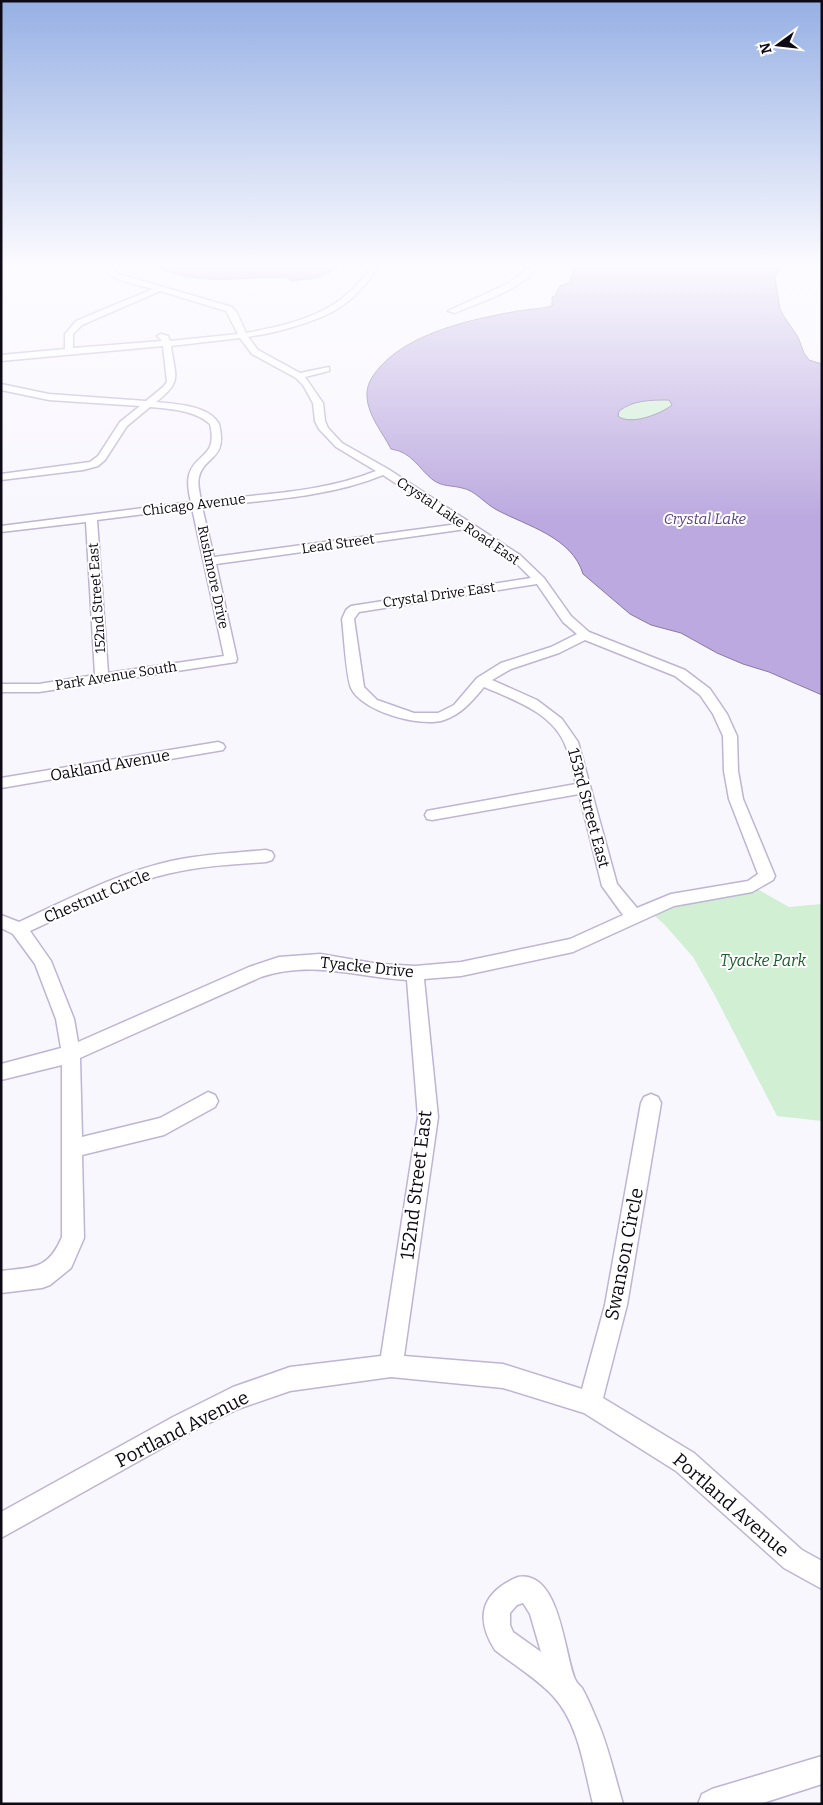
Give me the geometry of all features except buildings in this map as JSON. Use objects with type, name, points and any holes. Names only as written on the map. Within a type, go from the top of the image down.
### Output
[{"type":"street","points":[[1,358],[67,351]]},
{"type":"street","points":[[1,477],[84,467],[94,464],[102,458],[123,424],[167,389],[171,382],[167,351]]},
{"type":"street","name":"Crystal Lake Road East","points":[[255,351],[299,376],[314,394],[320,421],[331,438],[350,453],[384,472],[516,557],[540,580],[566,619],[585,635],[680,673],[705,692],[720,714],[730,736],[731,770],[736,799],[767,876]]},
{"type":"street","points":[[299,376],[326,369]]},
{"type":"street","name":"Rushmore Drive","points":[[1,387],[13,392],[50,398],[147,404],[199,413],[208,416],[214,421],[218,445],[215,452],[200,466],[194,477],[197,504],[231,659]]},
{"type":"street","name":"Chicago Avenue","points":[[1,529],[331,488],[358,482],[384,472]]},
{"type":"street","name":"152nd Street East","points":[[91,518],[102,678]]},
{"type":"street","name":"Lead Street","points":[[210,561],[467,526]]},
{"type":"street","name":"Crystal Drive East","points":[[348,623],[350,613],[364,606],[540,580]]},
{"type":"street","points":[[348,623],[357,687],[363,696],[372,703],[413,717],[440,717],[459,708],[482,681],[506,666],[555,650],[585,635]]},
{"type":"street","name":"Park Avenue South","points":[[1,688],[39,688],[231,659]]},
{"type":"street","name":"153rd Street East","points":[[482,681],[532,703],[557,722],[573,745],[610,886],[634,916]]},
{"type":"street","name":"Oakland Avenue","points":[[1,784],[218,747]]},
{"type":"street","points":[[432,816],[584,788]]},
{"type":"street","name":"Chestnut Circle","points":[[19,930],[125,882],[156,871],[194,862],[266,856]]},
{"type":"street","name":"Tyacke Drive","points":[[1,1072],[71,1054],[255,972],[279,964],[320,961],[379,971],[415,973],[460,969],[573,945],[671,900],[752,886],[767,876]]},
{"type":"street","points":[[1,920],[19,930],[42,961],[66,1019],[71,1054],[73,1148],[73,1238],[63,1260],[42,1277],[1,1282]]},
{"type":"street","name":"152nd Street East","points":[[391,1366],[428,1117],[415,973]]},
{"type":"street","points":[[73,1148],[164,1126],[208,1101]]},
{"type":"street","name":"Swanson Circle","points":[[590,1403],[616,1305],[651,1104]]},
{"type":"street","name":"Portland Avenue","points":[[1,1526],[233,1398],[290,1379],[391,1366],[503,1376],[590,1403],[685,1462],[793,1559],[822,1576]]},
{"type":"street","points":[[563,1687],[582,1719],[608,1804]]},
{"type":"street","points":[[712,1804],[822,1770]]},
{"type":"green space","points":[[669,400],[672,405],[653,416],[630,420],[618,416],[619,411],[624,407],[636,403]]},
{"type":"green space","name":"Tyacke Park","points":[[752,886],[789,907],[822,904],[822,1121],[777,1116],[693,957],[664,924],[648,910]]},
{"type":"water","name":"Crystal Lake","points":[[399,351],[803,351],[809,360],[822,364],[822,695],[769,672],[717,653],[681,633],[651,625],[630,614],[583,574],[577,561],[559,542],[547,534],[497,510],[467,489],[440,484],[433,480],[410,457],[391,449],[370,411],[367,389],[374,374]],"holes":[[[669,400],[672,405],[661,412],[645,418],[630,420],[618,416],[619,411],[624,407],[642,401]]]}]
